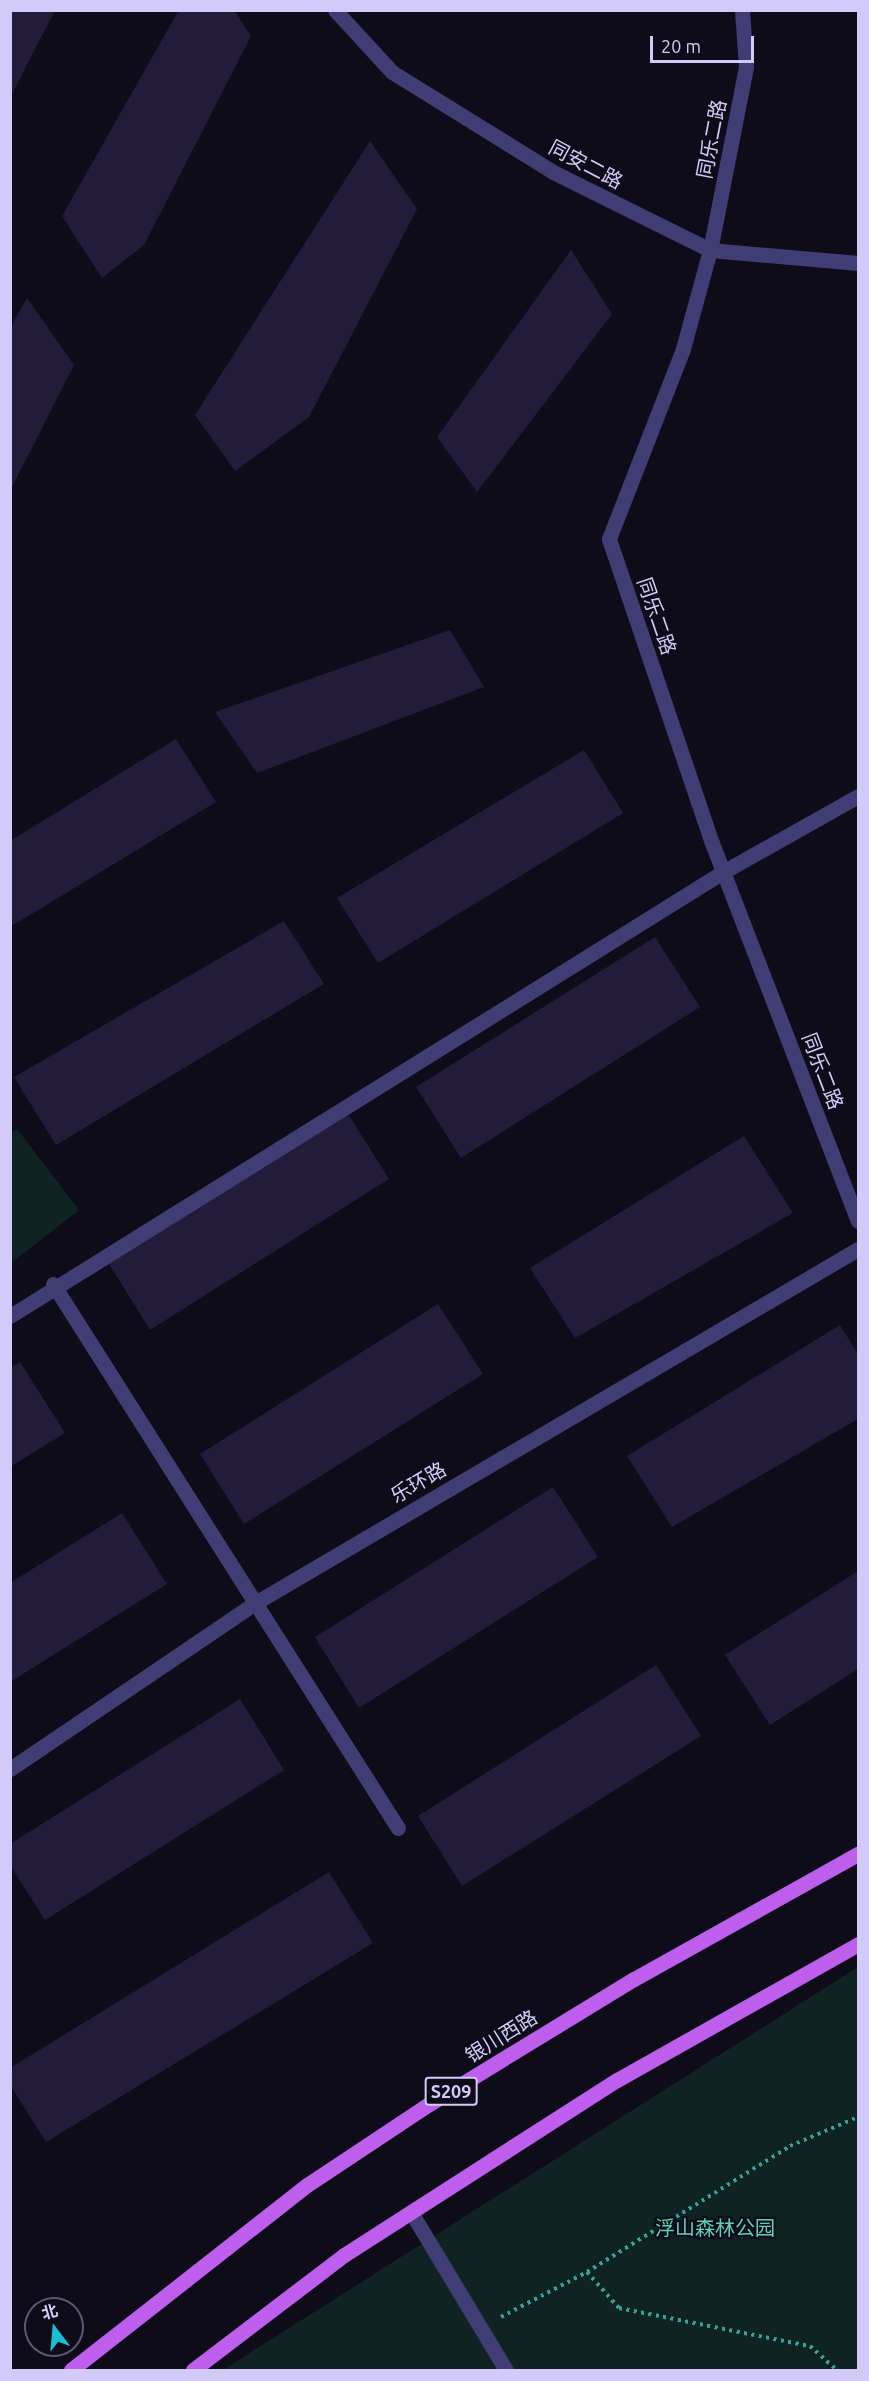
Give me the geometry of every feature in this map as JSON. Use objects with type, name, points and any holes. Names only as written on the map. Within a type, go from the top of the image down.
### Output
[{"type":"main road","name":"银川西路","points":[[71,2370],[307,2185],[429,2104],[634,1979],[858,1854]]},
{"type":"main road","points":[[193,2370],[344,2255],[617,2080],[858,1944]]},
{"type":"street","name":"同安二路","points":[[335,10],[392,72],[553,172],[710,250],[858,263]]},
{"type":"street","name":"同乐二路","points":[[742,10],[746,67],[710,250],[683,349],[609,539],[723,872],[858,1221]]},
{"type":"street","points":[[10,1316],[53,1284],[723,872],[858,796]]},
{"type":"street","name":"乐环路","points":[[10,1769],[255,1603],[858,1249]]},
{"type":"street","points":[[53,1284],[398,1828]]},
{"type":"street","points":[[411,2212],[506,2370]]},
{"type":"path","points":[[481,2327],[587,2272],[790,2146],[858,2117]]},
{"type":"path","points":[[587,2272],[619,2308],[810,2346],[837,2370]]},
{"type":"green space","points":[[17,1129],[79,1210],[11,1263],[10,1134]]},
{"type":"green space","name":"浮山森林公园","points":[[858,1967],[858,2370],[223,2370]]},
{"type":"building","points":[[10,10],[55,10],[10,98]]},
{"type":"building","points":[[179,10],[234,10],[251,36],[144,245],[102,278],[62,216]]},
{"type":"building","points":[[370,141],[417,209],[309,417],[235,471],[195,415]]},
{"type":"building","points":[[571,250],[612,314],[477,492],[437,437]]},
{"type":"building","points":[[27,298],[74,365],[10,491],[10,328]]},
{"type":"building","points":[[450,630],[484,687],[257,773],[215,712]]},
{"type":"building","points":[[176,739],[216,802],[10,927],[10,841]]},
{"type":"building","points":[[584,750],[623,813],[378,963],[337,898]]},
{"type":"building","points":[[284,921],[324,984],[56,1145],[14,1077]]},
{"type":"building","points":[[655,937],[700,1007],[461,1158],[416,1087]]},
{"type":"building","points":[[345,1109],[389,1179],[150,1330],[106,1259]]},
{"type":"building","points":[[744,1136],[793,1213],[575,1338],[530,1268]]},
{"type":"building","points":[[438,1304],[483,1374],[244,1524],[200,1454]]},
{"type":"building","points":[[840,1325],[858,1354],[858,1419],[672,1527],[627,1456]]},
{"type":"building","points":[[20,1362],[65,1433],[10,1467],[10,1368]]},
{"type":"building","points":[[553,1487],[598,1557],[359,1708],[315,1637]]},
{"type":"building","points":[[122,1513],[167,1584],[10,1682],[10,1583]]},
{"type":"building","points":[[858,1571],[858,1669],[770,1725],[725,1655]]},
{"type":"building","points":[[656,1665],[701,1736],[462,1886],[418,1816]]},
{"type":"building","points":[[240,1699],[284,1770],[45,1920],[10,1865],[10,1844]]},
{"type":"building","points":[[329,1872],[373,1943],[46,2142],[10,2085],[10,2068]]}]
